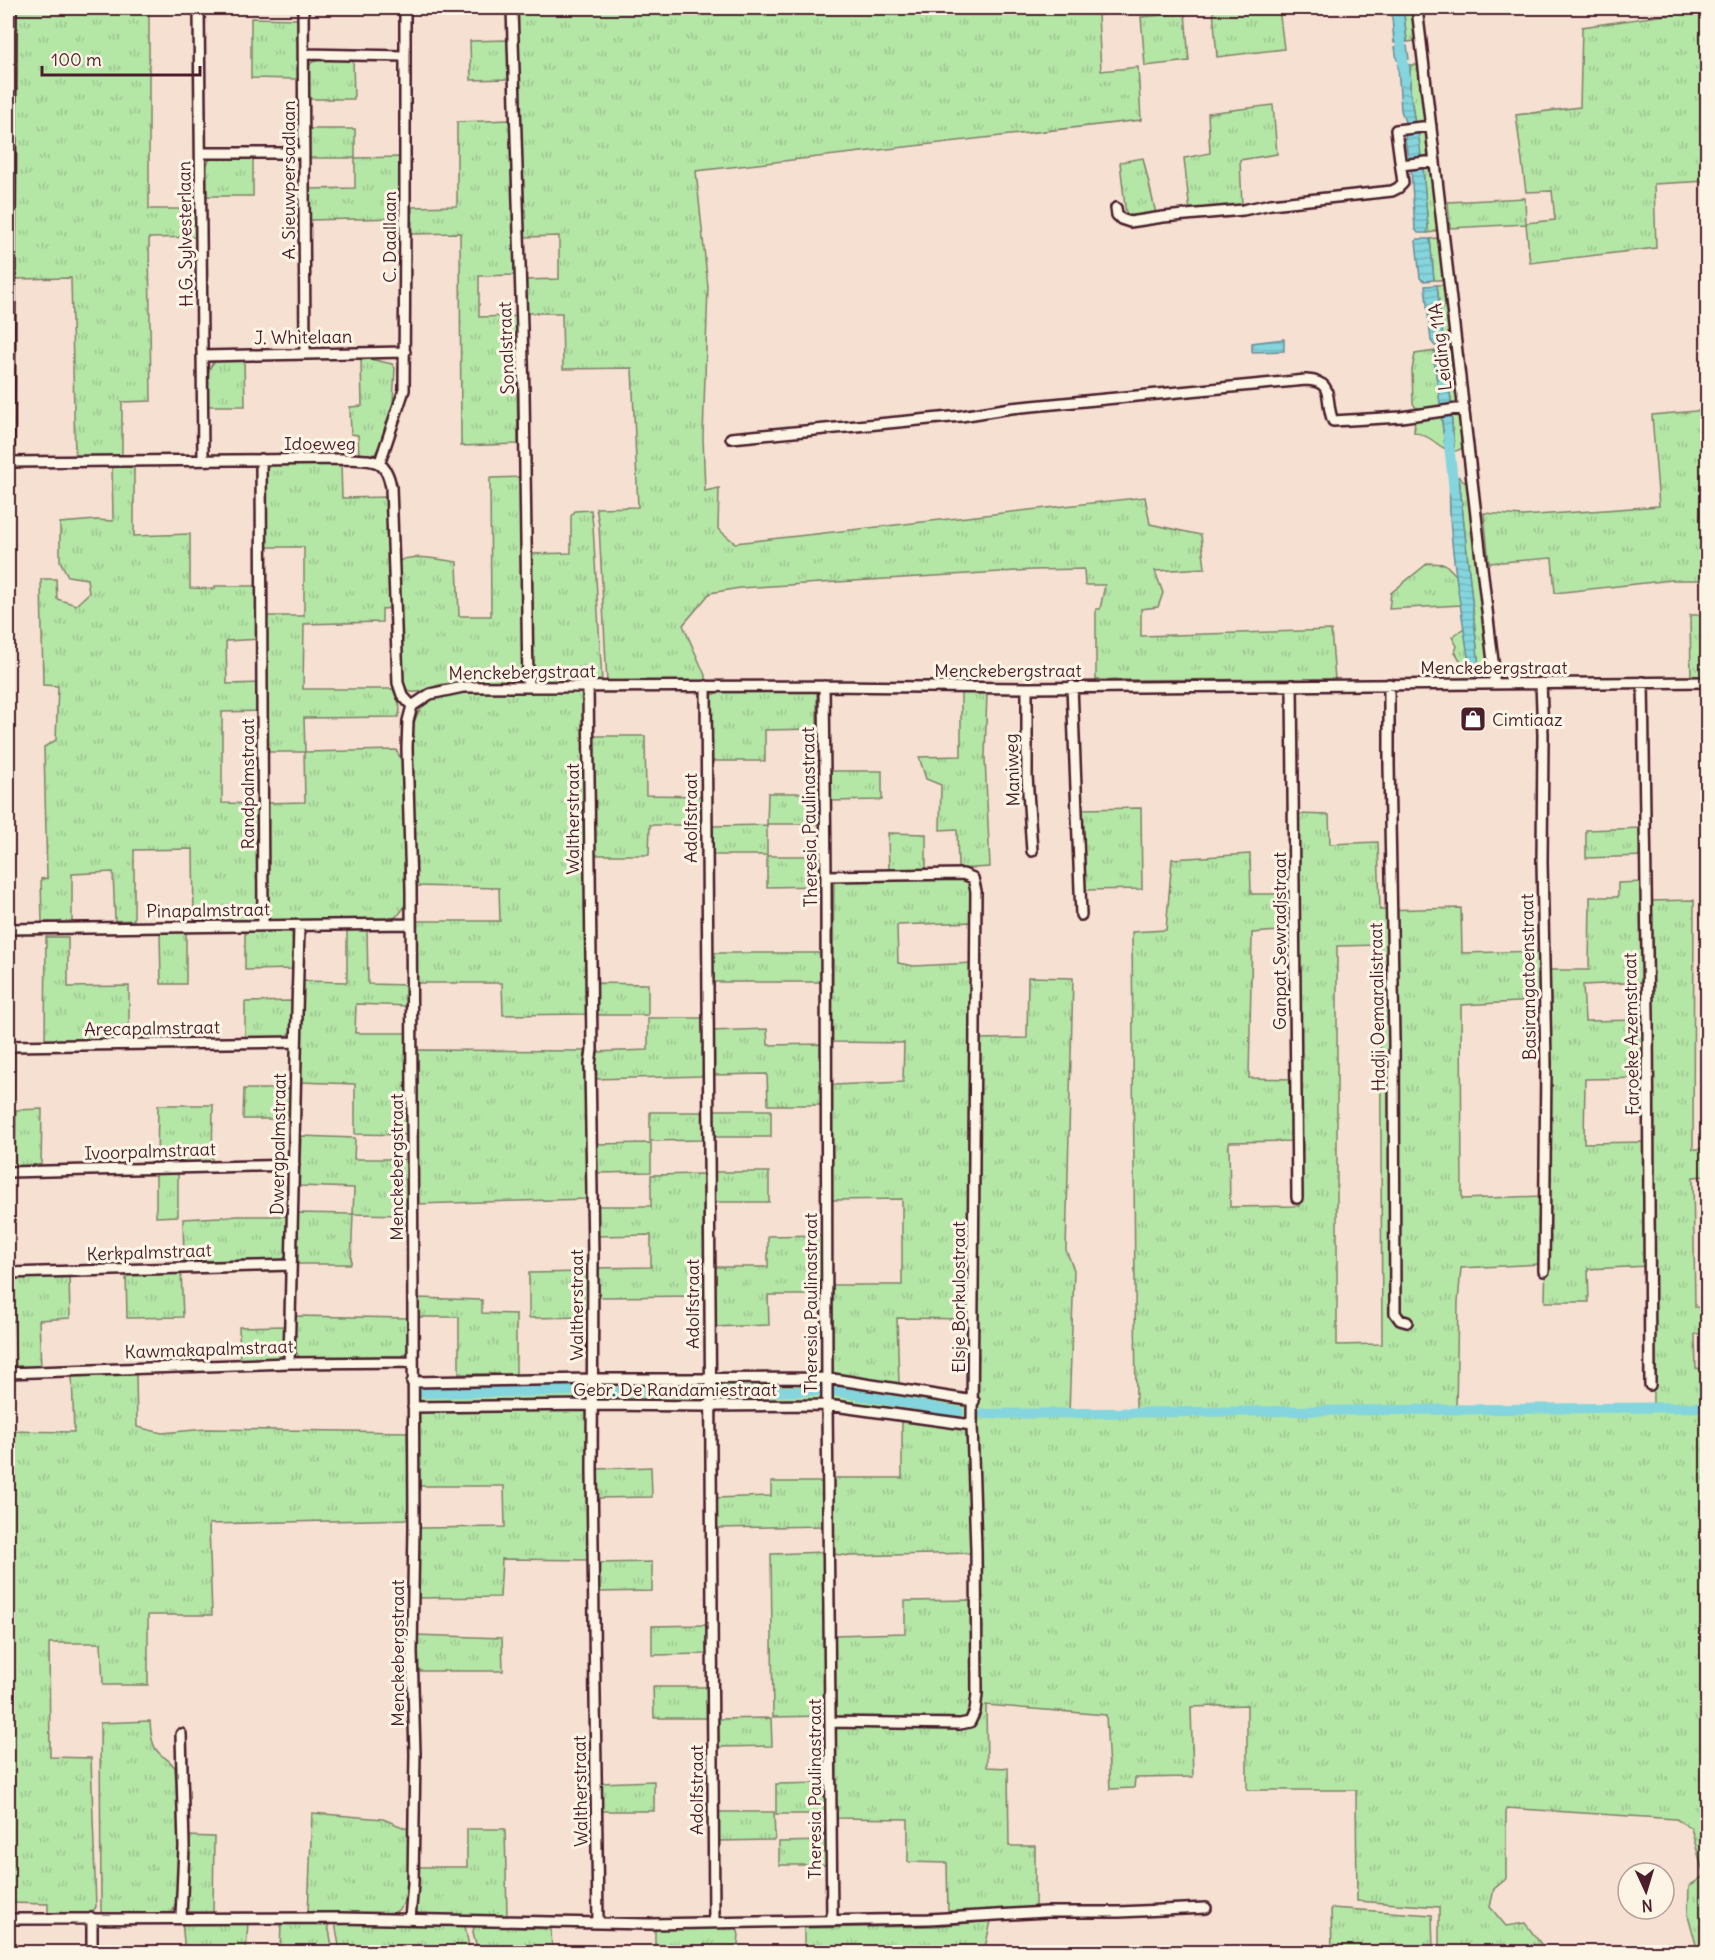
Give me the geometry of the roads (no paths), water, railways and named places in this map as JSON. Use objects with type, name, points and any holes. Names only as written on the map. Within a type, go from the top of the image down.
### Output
[{"type":"street","points":[[8,462],[10,8]]},
{"type":"street","name":"H.G. Sylvesterlaan","points":[[199,8],[203,459]]},
{"type":"street","name":"A. Sieuwpersadlaan","points":[[303,8],[305,353]]},
{"type":"street","name":"C. Daallaan","points":[[380,462],[404,390],[405,8]]},
{"type":"street","name":"Sonalstraat","points":[[512,8],[524,393],[528,687]]},
{"type":"street","name":"Leiding 11A","points":[[1418,8],[1427,127],[1494,683]]},
{"type":"street","points":[[304,54],[404,56]]},
{"type":"street","points":[[1116,208],[1121,219],[1130,222],[1392,191],[1403,183],[1396,130],[1427,127]]},
{"type":"street","points":[[201,153],[304,153]]},
{"type":"street","points":[[1401,165],[1432,161]]},
{"type":"street","name":"J. Whitelaan","points":[[203,356],[405,352]]},
{"type":"street","points":[[731,438],[1306,380],[1317,380],[1324,385],[1333,421],[1401,417],[1462,408]]},
{"type":"street","name":"Idoeweg","points":[[8,462],[203,459],[348,459],[380,462],[388,472],[391,487],[399,683],[402,695],[412,706]]},
{"type":"street","name":"Randpalmstraat","points":[[261,459],[263,926]]},
{"type":"street","name":"Faroeke Azemstraat","points":[[1643,682],[1650,1385]]},
{"type":"street","name":"Menckebergstraat","points":[[410,1919],[413,1883],[415,1754],[412,1652],[414,1527],[410,876],[407,748],[408,721],[412,706],[430,694],[462,687],[1027,688],[1707,682]]},
{"type":"street","name":"Basirangatoenstraat","points":[[1541,683],[1546,1064],[1544,1270]]},
{"type":"street","name":"Hadji Oemaralistraat","points":[[1389,684],[1395,1051],[1395,1313],[1400,1320],[1407,1322]]},
{"type":"street","name":"Ganpat Sewradjstraat","points":[[1292,685],[1297,1198]]},
{"type":"street","name":"Adolfstraat","points":[[706,686],[714,1922]]},
{"type":"street","name":"Theresia Paulinastraat","points":[[824,686],[832,1920]]},
{"type":"street","points":[[1072,686],[1081,915]]},
{"type":"street","name":"Waltherstraat","points":[[588,687],[592,1470],[598,1923]]},
{"type":"street","name":"Maniweg","points":[[1027,688],[1027,776],[1032,851]]},
{"type":"street","name":"Elsje Borkulostraat","points":[[826,876],[963,874],[973,878],[976,891],[974,1401],[972,1425],[976,1560],[977,1694],[975,1711],[970,1722],[960,1725],[830,1722]]},
{"type":"street","name":"Pinapalmstraat","points":[[8,929],[410,924]]},
{"type":"street","name":"Dwergpalmstraat","points":[[289,1363],[299,926]]},
{"type":"street","name":"Arecapalmstraat","points":[[8,1046],[296,1042]]},
{"type":"street","name":"Ivoorpalmstraat","points":[[8,1172],[294,1164]]},
{"type":"street","name":"Kerkpalmstraat","points":[[8,1273],[291,1265]]},
{"type":"street","name":"Kawmakapalmstraat","points":[[8,1372],[289,1363],[412,1362]]},
{"type":"street","name":"Gebr. De Randamiestraat","points":[[412,1382],[593,1378],[827,1378],[974,1401]]},
{"type":"street","name":"Gebr. De Randamiestraat","points":[[413,1407],[593,1404],[827,1405],[972,1425]]},
{"type":"street","points":[[181,1734],[184,1848],[181,1918]]},
{"type":"street","points":[[8,1919],[714,1922],[929,1919],[1045,1912],[1119,1912],[1206,1908]]},
{"type":"street","points":[[92,1918],[92,1953]]},
{"type":"water","points":[[1404,15],[1407,42],[1394,43],[1392,16]]},
{"type":"water","points":[[1407,46],[1409,59],[1397,60],[1395,47]]},
{"type":"water","points":[[1398,65],[1410,65],[1410,90],[1415,125],[1406,125],[1401,110]]},
{"type":"water","points":[[1418,130],[1421,155],[1418,160],[1411,161],[1408,158],[1405,138],[1407,131]]},
{"type":"water","points":[[1421,165],[1427,233],[1418,233],[1415,229],[1411,169],[1413,166]]},
{"type":"water","points":[[1430,239],[1434,280],[1424,281],[1420,278],[1416,241]]},
{"type":"water","points":[[1437,285],[1443,338],[1441,346],[1435,346],[1431,341],[1425,286]]},
{"type":"water","points":[[1284,339],[1284,351],[1252,352],[1252,343]]},
{"type":"water","points":[[1436,351],[1444,351],[1451,401],[1449,406],[1441,407],[1440,403],[1434,360]]},
{"type":"water","points":[[1451,412],[1454,447],[1445,447],[1441,413]]},
{"type":"water","points":[[1450,477],[1459,477],[1479,667],[1471,668],[1468,657],[1452,545]]},
{"type":"waterway","points":[[1397,8],[1405,79]]},
{"type":"waterway","points":[[1448,435],[1454,491]]},
{"type":"waterway","points":[[423,1393],[579,1391]]},
{"type":"waterway","points":[[719,1392],[818,1391]]},
{"type":"waterway","points":[[834,1391],[959,1412]]},
{"type":"waterway","points":[[610,1392],[701,1392]]},
{"type":"waterway","points":[[984,1414],[1708,1407]]},
{"type":"place","name":"Cimtiaaz","points":[[1473,719]]}]
